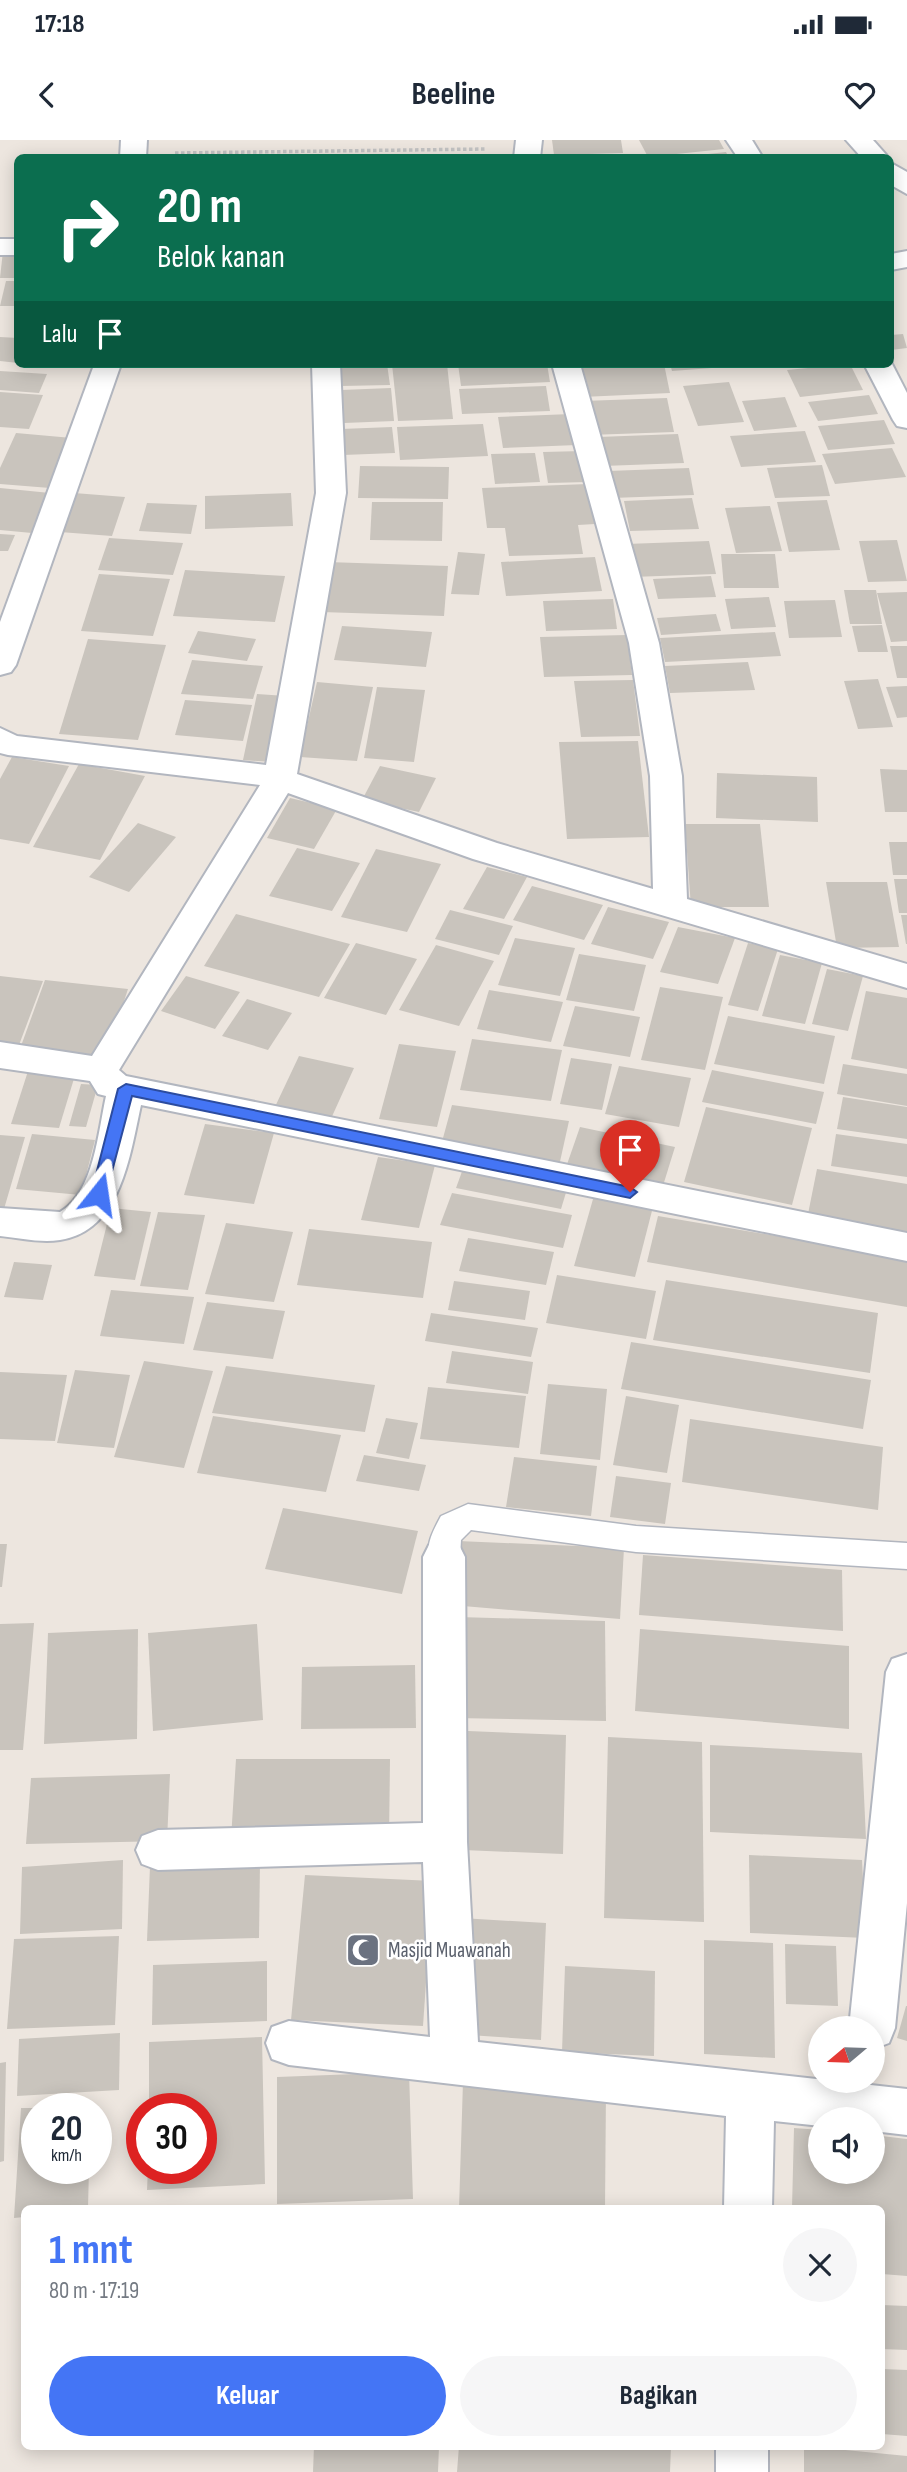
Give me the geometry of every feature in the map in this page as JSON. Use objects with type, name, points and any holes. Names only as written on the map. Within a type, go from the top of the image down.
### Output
[{"type":"street","points":[[859,140],[873,154]]},
{"type":"street","points":[[894,174],[907,186]]},
{"type":"street","points":[[0,663],[115,368]]},
{"type":"street","points":[[0,1222],[57,1227],[72,1224],[85,1214],[99,1194],[113,1079],[280,779],[331,493],[326,368]]},
{"type":"street","points":[[567,368],[644,643],[667,776],[670,906]]},
{"type":"street","points":[[880,368],[907,420]]},
{"type":"street","points":[[0,738],[8,745],[217,767],[280,779],[485,851],[907,976]]},
{"type":"street","points":[[0,1055],[907,1247]]},
{"type":"street","points":[[444,1557],[444,1842],[454,2062]]},
{"type":"street","points":[[874,2016],[907,1672]]},
{"type":"street","points":[[158,1850],[444,1842]]},
{"type":"street","points":[[289,2043],[750,2096],[880,2100]]},
{"type":"street","points":[[748,2205],[750,2096]]},
{"type":"street","points":[[742,2450],[742,2472]]},
{"type":"lane","points":[[444,1557],[445,1540],[452,1525],[468,1517],[636,1539],[907,1556]]},
{"type":"path","points":[[133,150],[528,149]]},
{"type":"building","points":[[552,140],[621,140],[623,153],[588,154],[554,154]]},
{"type":"building","points":[[639,140],[719,140],[724,149],[676,154],[646,154]]},
{"type":"building","points":[[3,251],[14,252],[14,278],[0,278]]},
{"type":"building","points":[[6,281],[14,281],[14,306],[0,306]]},
{"type":"building","points":[[903,334],[907,348],[894,350],[894,335]]},
{"type":"building","points":[[0,337],[14,338],[14,363],[0,361]]},
{"type":"building","points":[[340,368],[388,368],[390,385],[341,386]]},
{"type":"building","points":[[392,368],[447,368],[453,419],[398,421]]},
{"type":"building","points":[[459,368],[548,368],[550,382],[461,386]]},
{"type":"building","points":[[577,368],[665,368],[670,393],[582,397]]},
{"type":"building","points":[[671,368],[712,368],[672,371]]},
{"type":"building","points":[[852,368],[863,390],[800,397],[787,370]]},
{"type":"building","points":[[0,371],[47,374],[39,393],[0,390]]},
{"type":"building","points":[[729,382],[744,422],[698,426],[683,386]]},
{"type":"building","points":[[546,386],[550,411],[462,414],[459,389]]},
{"type":"building","points":[[391,388],[394,421],[344,423],[341,390]]},
{"type":"building","points":[[0,392],[43,395],[29,429],[0,427]]},
{"type":"building","points":[[869,395],[878,414],[818,421],[808,402]]},
{"type":"building","points":[[785,397],[797,427],[754,431],[742,401]]},
{"type":"building","points":[[667,398],[674,432],[589,435],[583,401]]},
{"type":"building","points":[[571,414],[577,445],[503,448],[498,417]]},
{"type":"building","points":[[884,420],[895,444],[828,450],[818,426]]},
{"type":"building","points":[[483,424],[488,456],[400,460],[397,427]]},
{"type":"building","points":[[392,427],[395,453],[343,455],[341,429]]},
{"type":"building","points":[[805,431],[816,462],[741,467],[730,436]]},
{"type":"building","points":[[16,433],[72,438],[50,488],[0,484],[0,468]]},
{"type":"building","points":[[678,434],[684,463],[603,466],[598,437]]},
{"type":"building","points":[[892,448],[906,477],[835,484],[822,454]]},
{"type":"building","points":[[583,451],[588,482],[548,483],[543,452]]},
{"type":"building","points":[[535,453],[540,482],[495,484],[491,454]]},
{"type":"building","points":[[822,465],[830,496],[775,498],[767,468]]},
{"type":"building","points":[[360,466],[449,467],[448,499],[358,498]]},
{"type":"building","points":[[689,468],[694,495],[612,498],[608,471]]},
{"type":"building","points":[[588,484],[595,524],[578,525],[583,554],[509,556],[505,528],[487,528],[482,488]]},
{"type":"building","points":[[0,488],[50,493],[32,533],[0,530]]},
{"type":"building","points":[[74,493],[125,497],[112,536],[60,532]]},
{"type":"building","points":[[291,493],[293,526],[205,529],[205,496]]},
{"type":"building","points":[[692,498],[699,529],[630,531],[624,501]]},
{"type":"building","points":[[827,500],[840,550],[789,552],[777,502]]},
{"type":"building","points":[[372,502],[443,502],[442,541],[370,540]]},
{"type":"building","points":[[147,503],[197,505],[191,534],[139,531]]},
{"type":"building","points":[[770,506],[782,551],[736,553],[725,508]]},
{"type":"building","points":[[0,534],[15,535],[8,551],[0,551]]},
{"type":"building","points":[[109,538],[183,543],[173,575],[98,570]]},
{"type":"building","points":[[897,540],[907,581],[868,582],[859,541]]},
{"type":"building","points":[[709,541],[716,574],[632,577],[626,544]]},
{"type":"building","points":[[458,552],[485,554],[479,595],[451,594]]},
{"type":"building","points":[[721,554],[775,554],[779,588],[724,588]]},
{"type":"building","points":[[595,557],[602,591],[506,596],[501,562]]},
{"type":"building","points":[[327,562],[448,566],[444,616],[321,612]]},
{"type":"building","points":[[185,570],[285,576],[275,622],[173,616]]},
{"type":"building","points":[[99,574],[170,579],[153,636],[81,631]]},
{"type":"building","points":[[711,576],[716,597],[658,599],[653,579]]},
{"type":"building","points":[[844,590],[876,590],[882,624],[850,624]]},
{"type":"building","points":[[907,592],[907,641],[891,642],[877,593]]},
{"type":"building","points":[[769,597],[776,627],[731,629],[725,599]]},
{"type":"building","points":[[613,599],[617,629],[546,631],[543,601]]},
{"type":"building","points":[[835,600],[842,637],[789,638],[784,601]]},
{"type":"building","points":[[716,614],[721,631],[661,635],[657,618]]},
{"type":"building","points":[[882,625],[888,652],[858,652],[852,626]]},
{"type":"building","points":[[342,626],[432,632],[426,667],[334,660]]},
{"type":"building","points":[[198,631],[256,639],[247,661],[188,653]]},
{"type":"building","points":[[775,632],[781,656],[665,662],[660,638]]},
{"type":"building","points":[[627,635],[632,675],[544,677],[540,637]]},
{"type":"building","points":[[88,639],[166,645],[138,740],[59,734]]},
{"type":"building","points":[[890,646],[907,646],[907,678],[897,678]]},
{"type":"building","points":[[192,660],[263,666],[253,699],[181,694]]},
{"type":"building","points":[[748,662],[755,690],[670,693],[665,666]]},
{"type":"building","points":[[878,679],[893,727],[858,729],[844,681]]},
{"type":"building","points":[[633,680],[640,736],[581,737],[574,681]]},
{"type":"building","points":[[317,682],[373,687],[357,761],[300,757]]},
{"type":"building","points":[[907,686],[907,717],[897,718],[886,687]]},
{"type":"building","points":[[377,687],[425,690],[414,762],[364,758]]},
{"type":"building","points":[[257,694],[286,696],[272,762],[243,760]]},
{"type":"building","points":[[185,700],[252,705],[243,741],[175,735]]},
{"type":"building","points":[[638,741],[649,837],[567,839],[559,742]]},
{"type":"building","points":[[12,757],[69,766],[29,844],[0,839],[0,779]]},
{"type":"building","points":[[79,764],[145,776],[100,860],[33,847]]},
{"type":"building","points":[[380,766],[436,778],[419,812],[362,800]]},
{"type":"building","points":[[880,769],[907,770],[907,812],[885,812]]},
{"type":"building","points":[[717,773],[817,777],[818,822],[716,818]]},
{"type":"building","points":[[290,798],[337,809],[314,849],[267,838]]},
{"type":"building","points":[[138,823],[176,837],[129,892],[89,877]]},
{"type":"building","points":[[685,824],[760,824],[769,907],[691,907]]},
{"type":"building","points":[[889,842],[907,842],[907,875],[893,875]]},
{"type":"building","points":[[297,848],[360,863],[332,911],[269,896]]},
{"type":"building","points":[[376,849],[441,864],[407,932],[341,917]]},
{"type":"building","points":[[487,867],[527,877],[504,919],[463,909]]},
{"type":"building","points":[[894,879],[907,879],[907,913],[899,913]]},
{"type":"building","points":[[826,882],[887,882],[899,947],[837,948]]},
{"type":"building","points":[[532,886],[603,905],[584,940],[513,920]]},
{"type":"building","points":[[608,907],[669,922],[653,959],[591,944]]},
{"type":"building","points":[[450,910],[513,926],[499,955],[435,939]]},
{"type":"building","points":[[236,914],[350,944],[319,997],[204,966]]},
{"type":"building","points":[[901,915],[907,915],[907,944],[906,944]]},
{"type":"building","points":[[678,927],[735,938],[718,984],[660,972]]},
{"type":"building","points":[[515,938],[575,948],[560,996],[498,985]]},
{"type":"building","points":[[356,943],[417,959],[386,1015],[324,998]]},
{"type":"building","points":[[748,943],[778,949],[758,1011],[728,1005]]},
{"type":"building","points":[[436,945],[494,961],[459,1026],[399,1010]]},
{"type":"building","points":[[579,954],[646,965],[634,1011],[566,1000]]},
{"type":"building","points":[[780,955],[822,963],[805,1024],[762,1016]]},
{"type":"building","points":[[827,969],[863,976],[848,1031],[812,1024]]},
{"type":"building","points":[[0,976],[43,981],[19,1045],[0,1043]]},
{"type":"building","points":[[186,976],[240,992],[215,1029],[161,1011]]},
{"type":"building","points":[[45,980],[128,989],[106,1056],[21,1046]]},
{"type":"building","points":[[660,987],[723,997],[705,1070],[641,1060]]},
{"type":"building","points":[[489,990],[563,1002],[551,1042],[477,1029]]},
{"type":"building","points":[[866,991],[907,998],[907,1069],[851,1059]]},
{"type":"building","points":[[247,999],[292,1013],[268,1050],[222,1036]]},
{"type":"building","points":[[575,1006],[640,1017],[630,1057],[563,1046]]},
{"type":"building","points":[[728,1016],[835,1036],[824,1084],[714,1064]]},
{"type":"building","points":[[472,1039],[562,1050],[551,1101],[460,1090]]},
{"type":"building","points":[[399,1044],[456,1051],[437,1127],[379,1119]]},
{"type":"building","points":[[299,1056],[354,1068],[329,1123],[273,1111]]},
{"type":"building","points":[[571,1058],[612,1064],[602,1110],[560,1104]]},
{"type":"building","points":[[843,1064],[907,1074],[907,1106],[837,1094]]},
{"type":"building","points":[[619,1066],[691,1078],[679,1127],[605,1114]]},
{"type":"building","points":[[29,1068],[76,1072],[59,1128],[11,1124]]},
{"type":"building","points":[[712,1070],[824,1092],[816,1124],[702,1102]]},
{"type":"building","points":[[81,1084],[98,1085],[86,1127],[69,1126]]},
{"type":"building","points":[[843,1097],[907,1107],[907,1139],[837,1129]]},
{"type":"building","points":[[452,1105],[569,1121],[559,1166],[440,1149]]},
{"type":"building","points":[[706,1107],[812,1128],[792,1205],[684,1182]]},
{"type":"building","points":[[205,1124],[274,1133],[254,1204],[184,1195]]},
{"type":"building","points":[[580,1127],[675,1147],[661,1192],[564,1173]]},
{"type":"building","points":[[32,1134],[95,1140],[81,1195],[16,1189]]},
{"type":"building","points":[[836,1134],[907,1144],[907,1177],[831,1166]]},
{"type":"building","points":[[0,1135],[25,1137],[4,1209],[0,1209]]},
{"type":"building","points":[[378,1157],[435,1165],[419,1228],[361,1220]]},
{"type":"building","points":[[464,1166],[568,1186],[561,1209],[456,1188]]},
{"type":"building","points":[[817,1169],[907,1184],[907,1235],[807,1219]]},
{"type":"building","points":[[595,1192],[654,1203],[635,1277],[574,1266]]},
{"type":"building","points":[[452,1193],[572,1215],[563,1248],[440,1225]]},
{"type":"building","points":[[111,1208],[151,1212],[135,1280],[94,1276]]},
{"type":"building","points":[[158,1212],[205,1215],[188,1290],[140,1286]]},
{"type":"building","points":[[658,1216],[907,1258],[907,1307],[647,1262]]},
{"type":"building","points":[[226,1223],[293,1232],[274,1302],[205,1294]]},
{"type":"building","points":[[309,1229],[432,1242],[423,1298],[297,1285]]},
{"type":"building","points":[[468,1238],[554,1252],[546,1285],[459,1271]]},
{"type":"building","points":[[14,1262],[52,1265],[43,1300],[4,1297]]},
{"type":"building","points":[[557,1275],[656,1291],[646,1339],[546,1323]]},
{"type":"building","points":[[666,1280],[878,1313],[870,1373],[653,1340]]},
{"type":"building","points":[[454,1281],[530,1291],[525,1320],[448,1310]]},
{"type":"building","points":[[111,1290],[194,1297],[184,1344],[100,1336]]},
{"type":"building","points":[[207,1302],[285,1311],[273,1359],[193,1350]]},
{"type":"building","points":[[431,1313],[538,1328],[531,1357],[425,1341]]},
{"type":"building","points":[[631,1342],[871,1380],[863,1429],[621,1389]]},
{"type":"building","points":[[452,1351],[533,1362],[528,1394],[446,1383]]},
{"type":"building","points":[[144,1361],[213,1371],[184,1468],[114,1457]]},
{"type":"building","points":[[226,1366],[375,1385],[365,1432],[212,1413]]},
{"type":"building","points":[[75,1370],[130,1375],[114,1448],[57,1443]]},
{"type":"building","points":[[0,1372],[67,1375],[55,1441],[0,1439]]},
{"type":"building","points":[[548,1384],[607,1389],[600,1460],[540,1454]]},
{"type":"building","points":[[428,1387],[526,1396],[519,1448],[420,1439]]},
{"type":"building","points":[[626,1396],[679,1405],[667,1473],[613,1465]]},
{"type":"building","points":[[213,1416],[341,1435],[326,1492],[197,1473]]},
{"type":"building","points":[[386,1418],[418,1423],[409,1459],[376,1453]]},
{"type":"building","points":[[690,1419],[883,1447],[878,1510],[682,1482]]},
{"type":"building","points":[[364,1455],[426,1465],[419,1491],[356,1481]]},
{"type":"building","points":[[514,1457],[597,1466],[591,1516],[506,1507]]},
{"type":"building","points":[[616,1476],[671,1483],[665,1524],[610,1517]]},
{"type":"building","points":[[283,1508],[418,1531],[402,1594],[265,1569]]},
{"type":"building","points":[[458,1541],[624,1548],[620,1619],[451,1605]]},
{"type":"building","points":[[0,1544],[7,1544],[2,1587],[0,1587]]},
{"type":"building","points":[[643,1555],[842,1570],[843,1631],[639,1615]]},
{"type":"building","points":[[458,1617],[605,1621],[606,1721],[455,1718]]},
{"type":"building","points":[[34,1623],[23,1750],[0,1750],[0,1624]]},
{"type":"building","points":[[257,1624],[263,1720],[153,1731],[148,1633]]},
{"type":"building","points":[[138,1629],[137,1739],[44,1744],[48,1633]]},
{"type":"building","points":[[640,1629],[849,1646],[849,1729],[635,1711]]},
{"type":"building","points":[[415,1665],[416,1728],[301,1729],[302,1667]]},
{"type":"building","points":[[468,1731],[566,1735],[563,1854],[463,1850]]},
{"type":"building","points":[[608,1737],[702,1742],[704,1922],[604,1918]]},
{"type":"building","points":[[710,1745],[862,1753],[866,1839],[710,1832]]},
{"type":"building","points":[[236,1759],[390,1759],[389,1839],[231,1839]]},
{"type":"building","points":[[170,1774],[167,1841],[26,1844],[31,1778]]},
{"type":"building","points":[[749,1855],[862,1860],[866,1938],[750,1933]]},
{"type":"building","points":[[123,1860],[122,1929],[20,1934],[22,1867]]},
{"type":"building","points":[[260,1862],[259,1938],[147,1941],[150,1866]]},
{"type":"building","name":"Masjid Muawanah","points":[[305,1875],[433,1881],[423,2026],[291,2020]]},
{"type":"building","points":[[461,1918],[546,1923],[541,2040],[454,2034]]},
{"type":"building","points":[[119,1936],[115,2025],[7,2029],[14,1939]]},
{"type":"building","points":[[704,1940],[773,1943],[775,2058],[704,2054]]},
{"type":"building","points":[[785,1944],[836,1946],[838,2006],[786,2004]]},
{"type":"building","points":[[267,1961],[267,2021],[152,2025],[153,1965]]},
{"type":"building","points":[[565,1966],[655,1971],[654,2056],[562,2052]]},
{"type":"building","points":[[907,2006],[907,2041],[897,2038]]},
{"type":"building","points":[[120,2033],[119,2090],[21,2093],[21,2096],[17,2096],[19,2039]]},
{"type":"building","points":[[262,2037],[265,2184],[147,2190],[147,2184],[217,2184],[217,2093],[149,2093],[149,2042]]},
{"type":"building","points":[[6,2062],[4,2161],[0,2162],[0,2063]]},
{"type":"building","points":[[409,2072],[413,2199],[277,2204],[277,2077]]},
{"type":"building","points":[[463,2082],[606,2089],[605,2205],[459,2205]]},
{"type":"building","points":[[21,2108],[21,2184],[89,2184],[88,2205],[21,2205],[21,2217],[14,2218]]},
{"type":"building","points":[[794,2128],[808,2129],[808,2184],[885,2184],[885,2136],[907,2139],[907,2276],[885,2274],[885,2205],[792,2205]]},
{"type":"building","points":[[885,2305],[907,2306],[907,2350],[885,2349]]},
{"type":"building","points":[[885,2369],[907,2370],[907,2436],[885,2434]]},
{"type":"building","points":[[314,2450],[439,2450],[438,2472],[313,2472]]},
{"type":"building","points":[[459,2450],[671,2450],[670,2472],[457,2472]]},
{"type":"building","points":[[804,2450],[845,2450],[907,2456],[907,2472],[804,2472]]},
{"type":"place","name":"Masjid Muawanah","points":[[363,1950]]},
{"type":"route","points":[[99,1194],[126,1089],[630,1192]]}]
